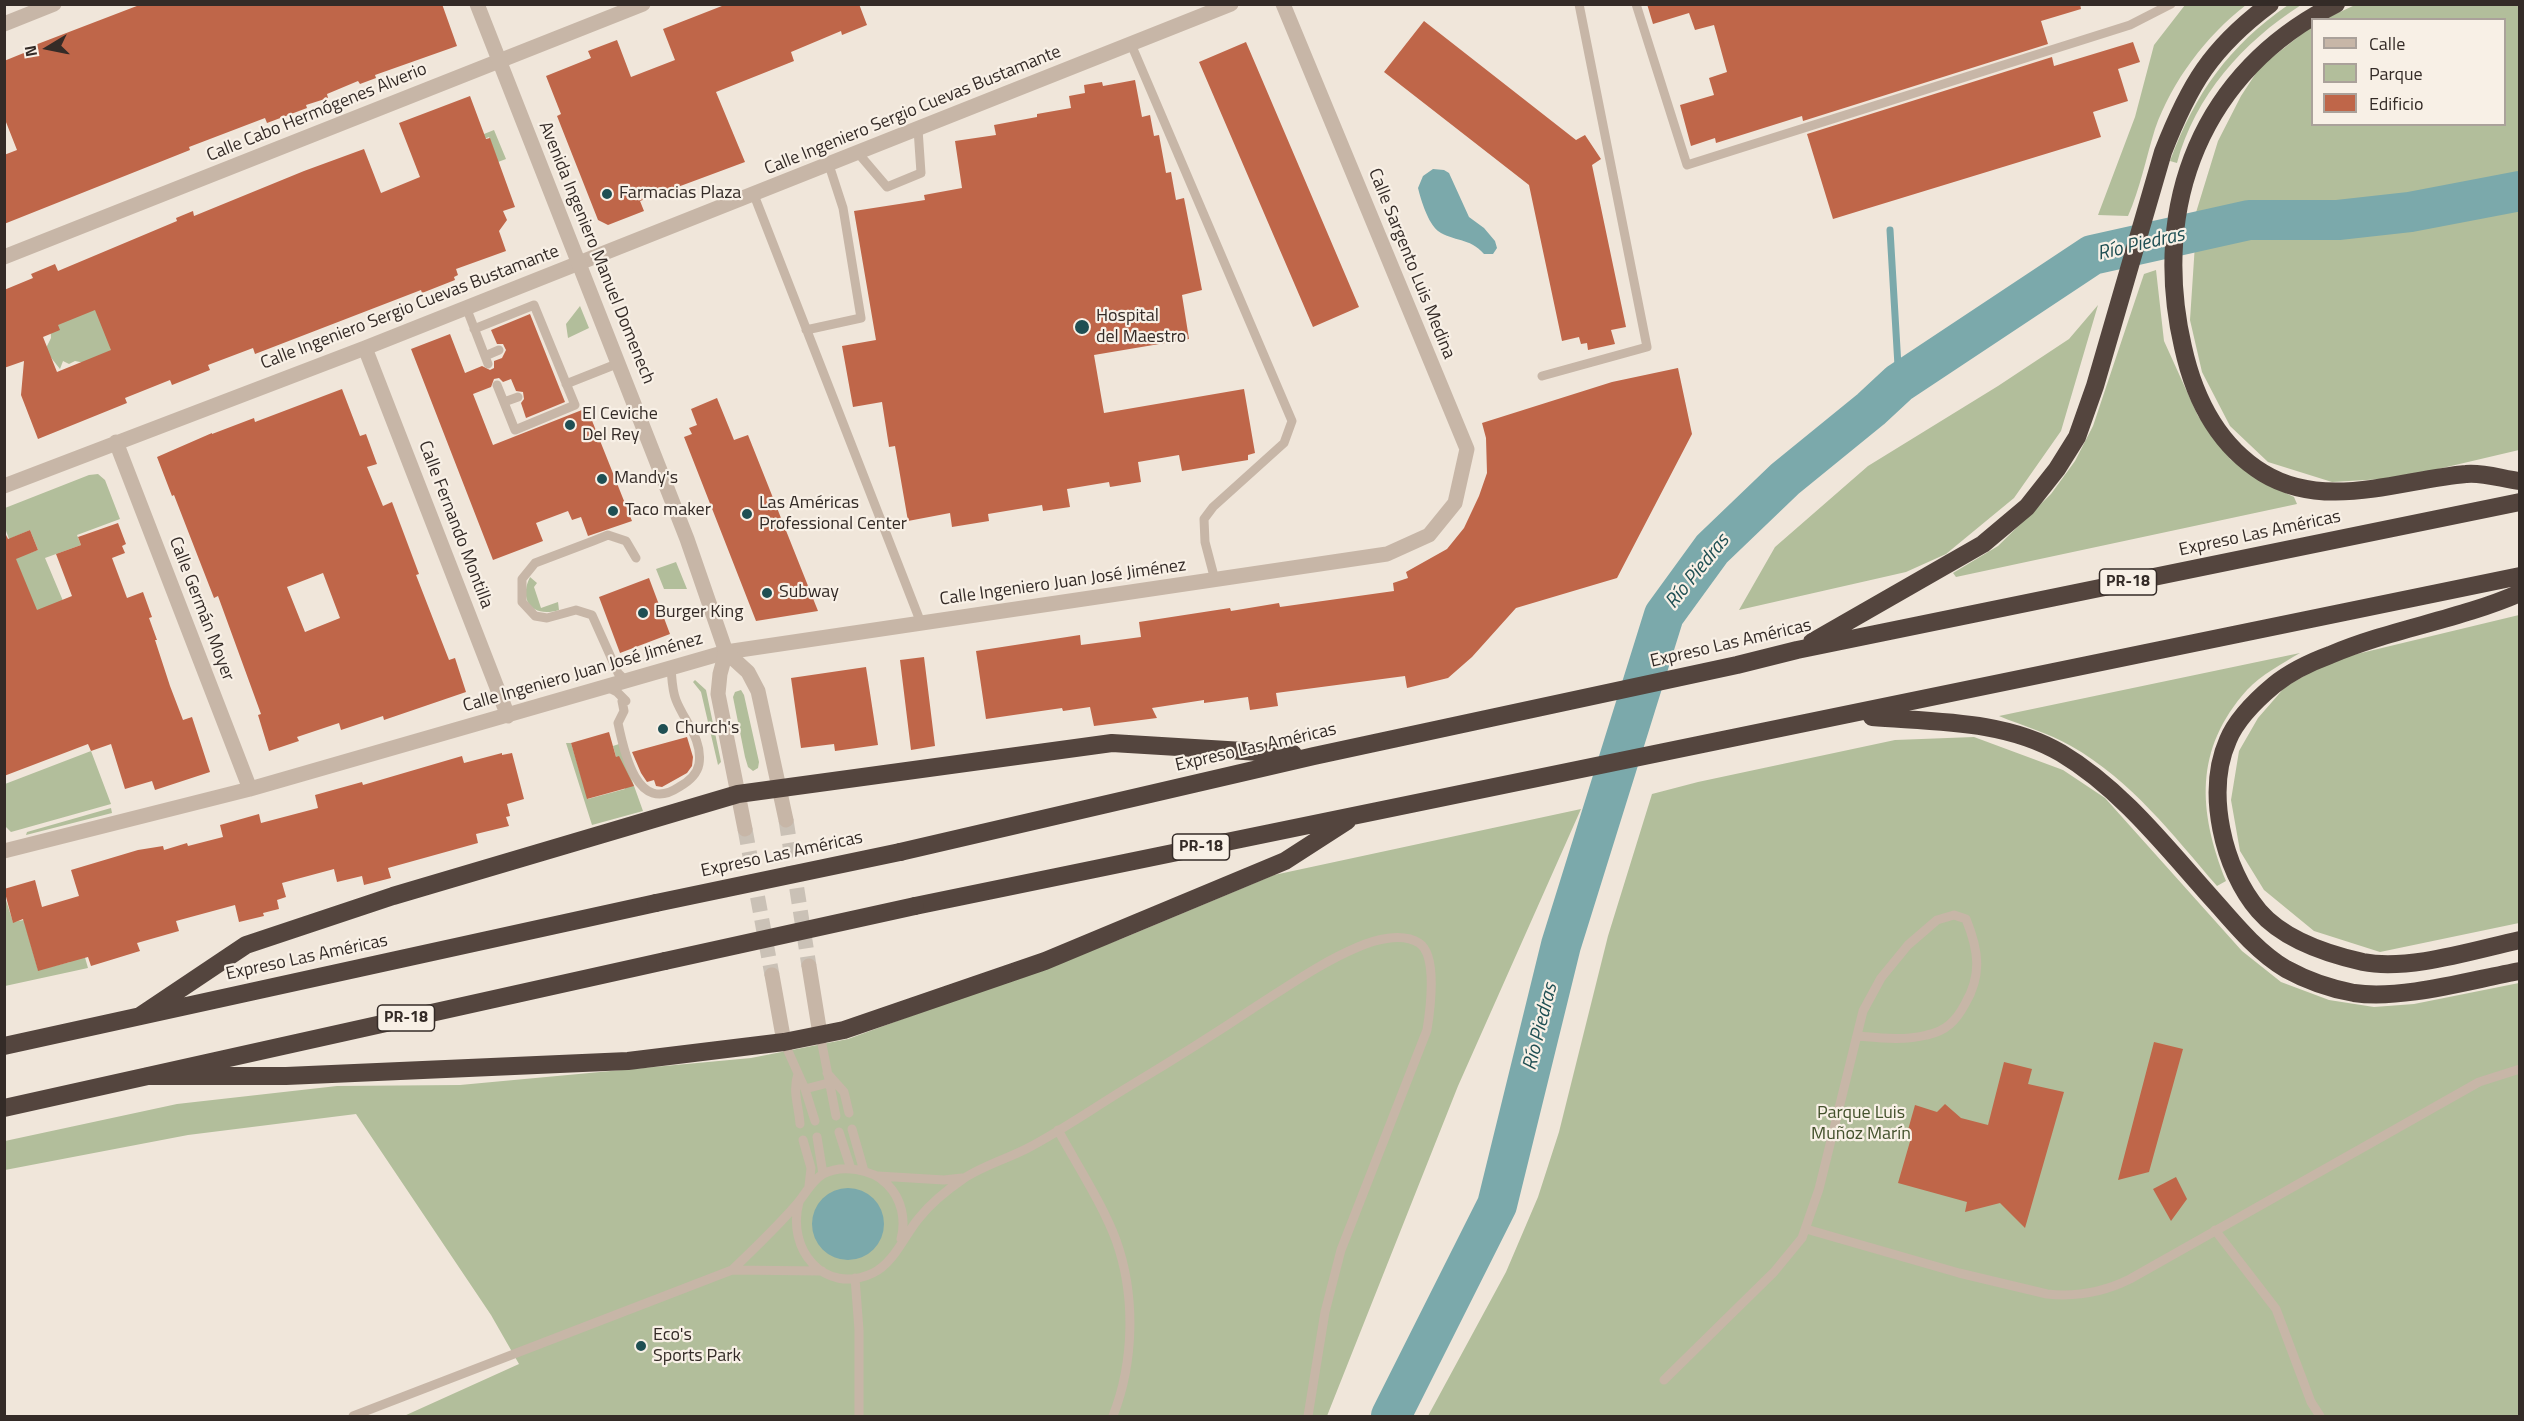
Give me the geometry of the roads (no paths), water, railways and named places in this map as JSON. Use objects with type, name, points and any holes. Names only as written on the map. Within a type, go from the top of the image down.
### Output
[{"type":"highway","points":[[1797,650],[1983,544],[2027,507],[2057,469],[2077,437],[2115,322],[2158,168],[2177,115],[2200,72],[2224,44],[2271,4]]},
{"type":"highway","points":[[2312,18],[2336,4]]},
{"type":"highway","points":[[2311,19],[2283,35],[2253,62],[2227,92],[2208,124],[2188,168],[2173,243],[2173,282],[2178,324],[2191,381],[2211,422],[2235,452],[2264,473],[2311,490],[2339,493],[2469,473],[2520,481]]},
{"type":"highway","name":"Expreso Las Américas","points":[[4,1046],[900,852],[1314,756],[1797,650],[2520,502]]},
{"type":"highway","name":"PR-18","points":[[4,1108],[915,906],[1849,716],[2520,576]]},
{"type":"highway","points":[[2520,593],[2495,604],[2350,646],[2311,663],[2276,683],[2251,706],[2228,740],[2219,780],[2219,819],[2226,850],[2242,887],[2260,912],[2289,935],[2324,951],[2366,962],[2391,964],[2413,962],[2520,940]]},
{"type":"highway","points":[[1849,716],[1976,724],[2019,735],[2061,753],[2098,780],[2130,808],[2242,932],[2264,952],[2286,969],[2320,984],[2353,993],[2376,995],[2408,992],[2520,971]]},
{"type":"highway","points":[[140,1016],[246,945],[393,896],[738,794],[1112,743],[1314,756]]},
{"type":"highway","points":[[147,1076],[286,1076],[628,1061],[784,1042],[844,1029],[1045,962],[1285,861],[1356,815]]},
{"type":"street","points":[[4,24],[54,4]]},
{"type":"street","name":"Avenida Ingeniero Manuel Domenech","points":[[477,4],[687,538],[726,652],[748,672],[758,691],[786,820]]},
{"type":"street","name":"Calle Cabo Hermógenes Alverio","points":[[4,257],[643,4]]},
{"type":"street","name":"Calle Ingeniero Sergio Cuevas Bustamante","points":[[4,486],[365,348],[1231,4]]},
{"type":"street","name":"Calle Sargento Luis Medina","points":[[1283,4],[1467,449],[1455,503],[1429,535]]},
{"type":"street","name":"Calle Fernando Montilla","points":[[365,348],[508,716]]},
{"type":"street","name":"Calle Germán Moyer","points":[[116,442],[250,789]]},
{"type":"street","name":"Calle Ingeniero Juan José Jiménez","points":[[4,851],[250,789],[726,652],[1388,554],[1429,535]]},
{"type":"street","points":[[726,652],[718,694],[745,829]]},
{"type":"street","points":[[809,966],[820,1034]]},
{"type":"street","points":[[772,975],[784,1042]]},
{"type":"lane","points":[[1542,376],[1647,347],[1579,4]]},
{"type":"lane","points":[[1636,4],[1687,165],[2130,25],[2171,4]]},
{"type":"lane","points":[[1131,44],[1292,421],[1284,443],[1213,507],[1204,519],[1205,542],[1215,580]]},
{"type":"lane","points":[[858,153],[887,187],[913,177],[921,173],[918,129]]},
{"type":"lane","points":[[807,330],[861,318],[843,208],[829,165]]},
{"type":"lane","points":[[754,195],[921,623]]},
{"type":"lane","points":[[474,329],[534,305],[542,333],[562,381],[575,405],[515,430],[497,385]]},
{"type":"lane","points":[[466,307],[487,360],[499,350]]},
{"type":"lane","points":[[562,381],[619,363]]},
{"type":"lane","points":[[504,402],[518,397]]},
{"type":"lane","points":[[630,680],[618,673],[592,615],[576,610],[547,618],[535,616],[522,602],[520,587],[525,573],[535,563],[608,535],[626,541],[636,558]]},
{"type":"lane","points":[[607,687],[617,692],[626,701],[622,701],[624,711],[618,723],[638,784],[651,793],[666,794],[690,779],[699,767],[692,728],[674,693],[671,668]]},
{"type":"lane","points":[[1664,1380],[1774,1272],[1802,1238],[1819,1189],[1863,1011],[1881,978],[1908,945],[1937,920],[1954,915],[1966,919],[1978,962],[1977,972],[1972,992],[1954,1022],[1927,1035],[1904,1039],[1857,1036]]},
{"type":"lane","points":[[799,1202],[795,1215],[798,1241],[803,1253],[822,1271],[834,1276],[855,1278],[873,1273],[893,1256],[899,1245],[936,1200],[965,1178],[1029,1148],[1195,1047],[1320,966],[1360,946],[1396,937],[1420,943],[1426,951],[1429,964],[1431,1010],[1427,1030],[1341,1250],[1325,1312],[1308,1416]]},
{"type":"lane","points":[[820,1034],[836,1116]]},
{"type":"lane","points":[[784,1042],[805,1089],[815,1121]]},
{"type":"lane","points":[[1806,1228],[1959,1273],[2060,1296],[2088,1293],[2119,1284],[2479,1082],[2520,1069]]},
{"type":"lane","points":[[827,1073],[844,1092],[849,1113]]},
{"type":"lane","points":[[798,1074],[795,1093],[800,1124]]},
{"type":"lane","points":[[805,1089],[828,1083]]},
{"type":"lane","points":[[852,1129],[864,1171]]},
{"type":"lane","points":[[1058,1130],[1116,1239],[1123,1266],[1129,1305],[1129,1345],[1127,1373],[1113,1416]]},
{"type":"lane","points":[[839,1132],[851,1169]]},
{"type":"lane","points":[[818,1137],[822,1174]]},
{"type":"lane","points":[[803,1140],[811,1168],[809,1186]]},
{"type":"lane","points":[[353,1416],[732,1270],[758,1246],[822,1174],[851,1169],[864,1171],[887,1184],[901,1206],[903,1219],[899,1245]]},
{"type":"lane","points":[[876,1176],[944,1180],[965,1178]]},
{"type":"lane","points":[[2215,1230],[2276,1309],[2312,1402],[2320,1416]]},
{"type":"lane","points":[[732,1270],[822,1271]]},
{"type":"lane","points":[[855,1278],[859,1330],[859,1416]]},
{"type":"water","points":[[1433,169],[1449,173],[1469,217],[1484,228],[1495,241],[1497,248],[1493,254],[1484,254],[1467,242],[1438,231],[1431,223],[1418,188],[1423,176]]},
{"type":"water","points":[[841,1188],[855,1188],[874,1198],[884,1217],[884,1231],[874,1250],[855,1260],[841,1260],[822,1250],[812,1231],[812,1217],[822,1198]]},
{"type":"waterway","name":"Río Piedras","points":[[1391,1416],[1497,1205],[1561,945],[1664,615],[1712,549],[1785,479],[1871,409],[1899,383],[2092,255],[2249,220],[2338,220],[2410,212],[2520,191]]},
{"type":"waterway","points":[[1890,230],[1899,383]]},
{"type":"tunnel","points":[[786,820],[809,966]]},
{"type":"tunnel","points":[[745,829],[772,975]]},
{"type":"place","name":"Farmacias Plaza","points":[[607,194]]},
{"type":"place","name":"Hospital del Maestro","points":[[1082,327]]},
{"type":"place","name":"El Ceviche Del Rey","points":[[570,425]]},
{"type":"place","name":"Mandy's","points":[[602,479]]},
{"type":"place","name":"Taco maker","points":[[613,511]]},
{"type":"place","name":"Las Américas Professional Center","points":[[747,514]]},
{"type":"place","name":"Subway","points":[[767,593]]},
{"type":"place","name":"Burger King","points":[[643,613]]},
{"type":"place","name":"Church's","points":[[663,729]]},
{"type":"place","name":"Eco's Sports Park","points":[[641,1346]]},
{"type":"park label","name":"Parque Luis Muñoz Marín","points":[[1861,1124]]}]
